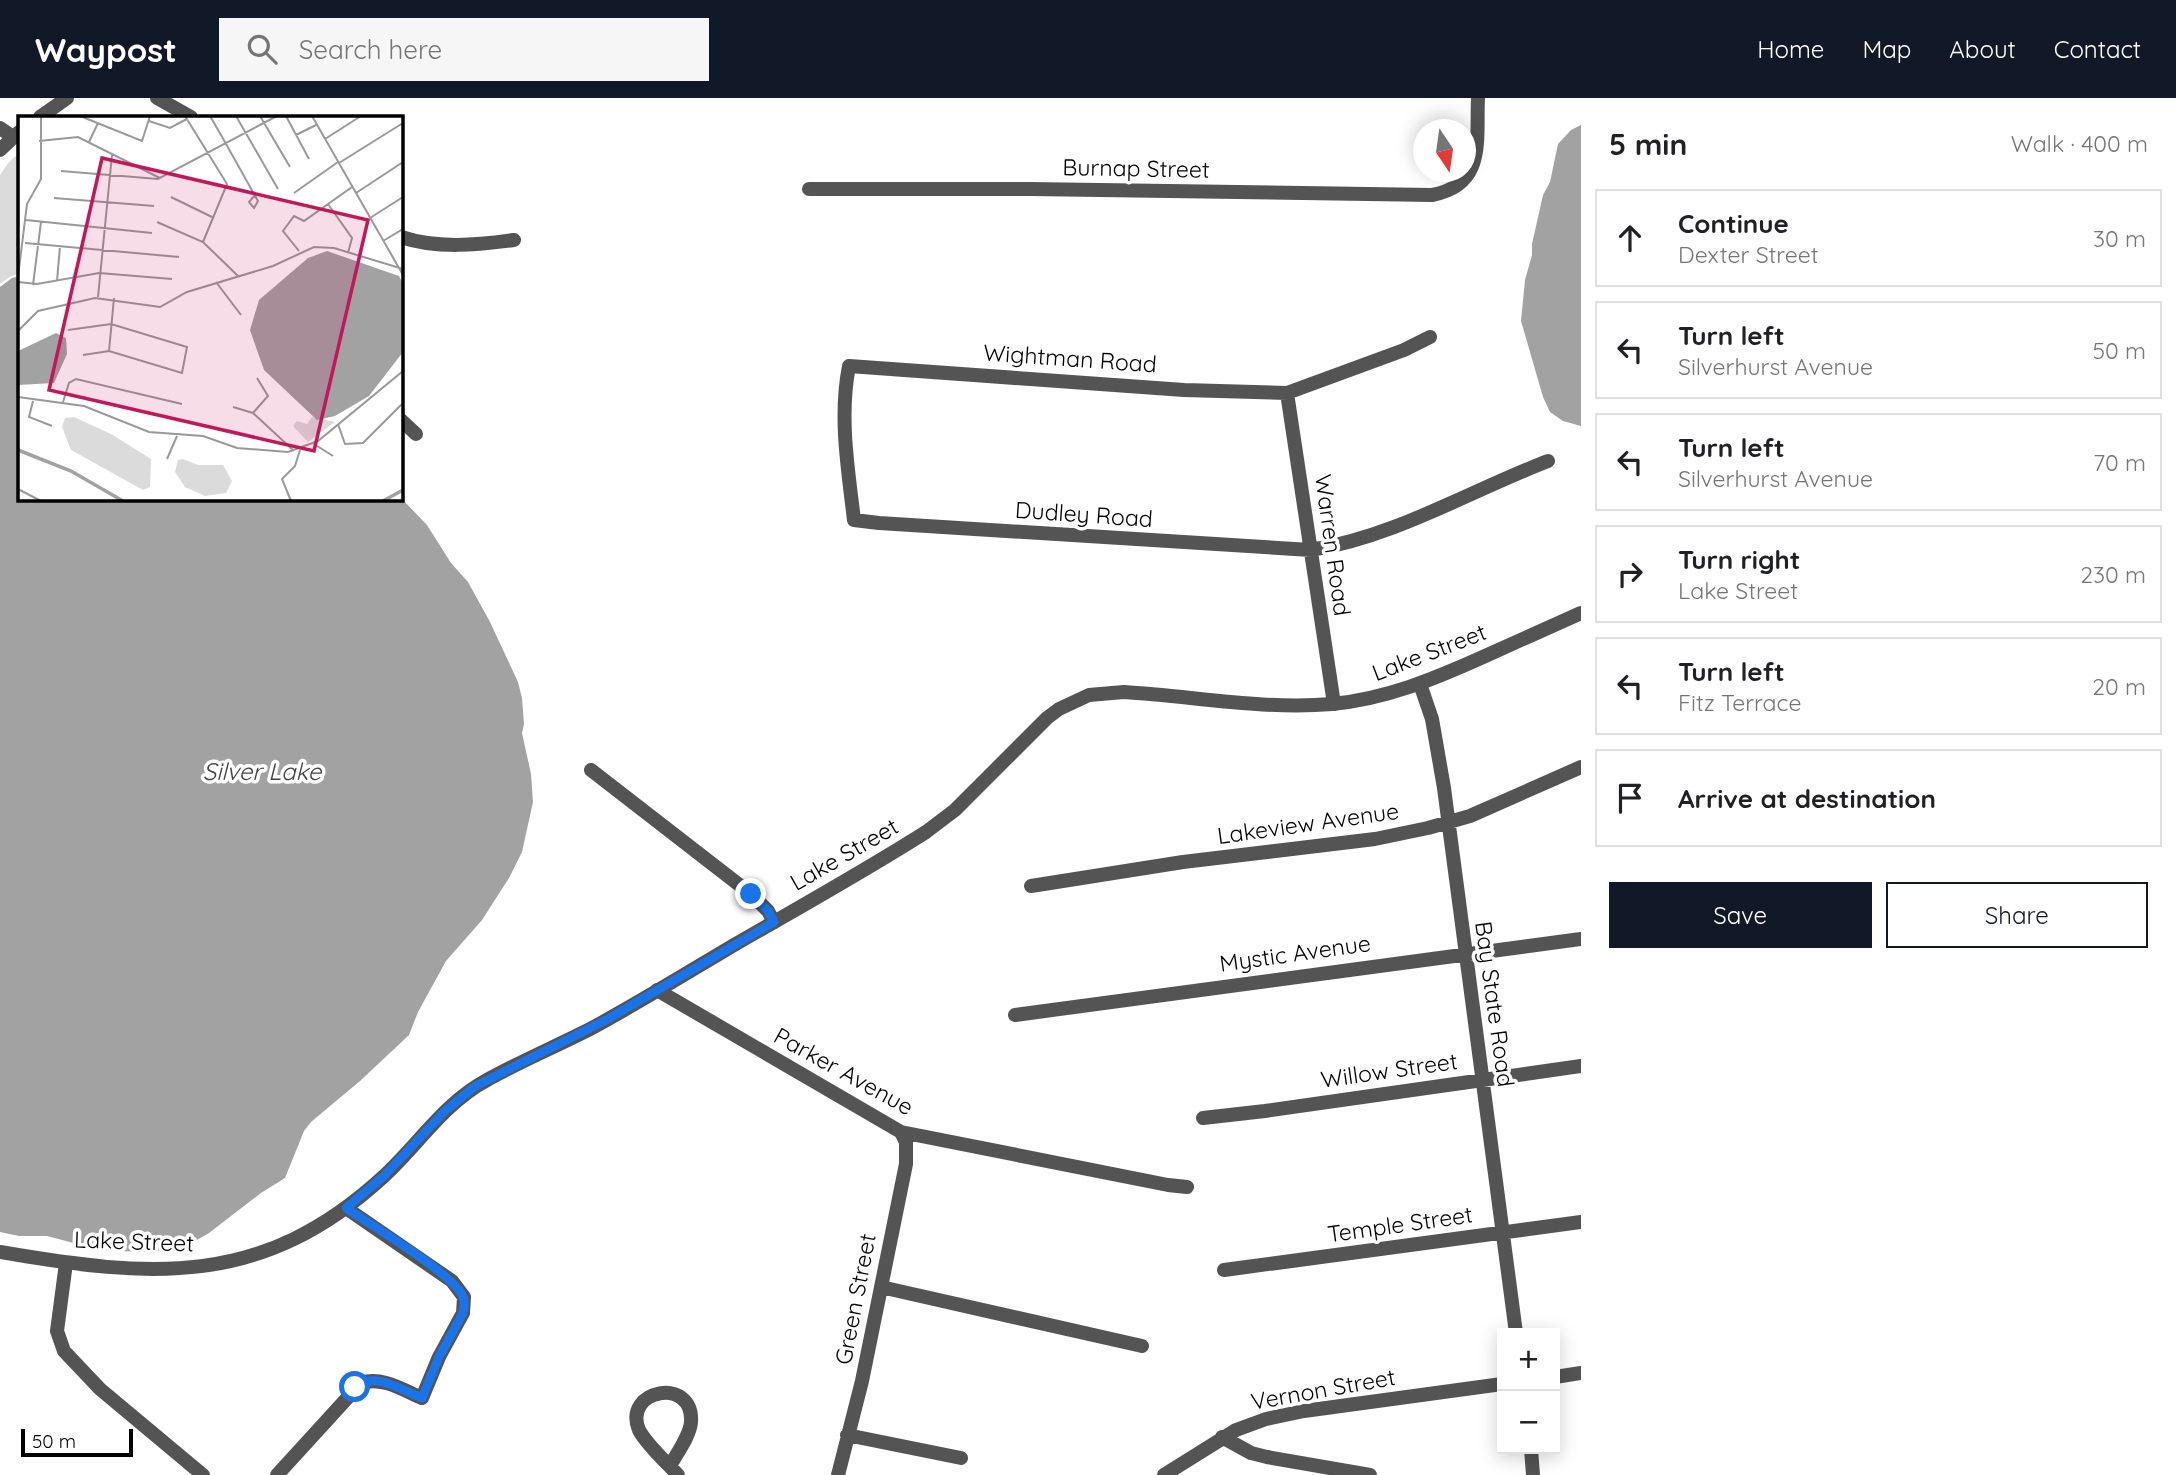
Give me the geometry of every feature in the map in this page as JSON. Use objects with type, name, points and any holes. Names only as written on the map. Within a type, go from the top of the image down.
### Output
[{"type":"street","points":[[41,116],[67,98]]},
{"type":"street","points":[[157,98],[189,116]]},
{"type":"street","name":"Burnap Street","points":[[809,188],[1030,188],[1426,196],[1460,185],[1468,175],[1474,162],[1478,98]]},
{"type":"street","points":[[0,128],[16,135],[0,150]]},
{"type":"street","points":[[402,237],[428,243],[460,245],[514,240]]},
{"type":"street","points":[[1287,393],[1380,359],[1430,337]]},
{"type":"street","name":"Wightman Road","points":[[853,520],[844,417],[849,366],[1184,390],[1287,393]]},
{"type":"street","name":"Warren Road","points":[[1287,393],[1334,704]]},
{"type":"street","points":[[402,421],[416,433]]},
{"type":"street","name":"Dudley Road","points":[[853,520],[1311,550],[1334,547],[1394,526],[1548,461]]},
{"type":"street","name":"Lake Street","points":[[0,1252],[66,1263],[177,1269],[221,1264],[269,1251],[289,1242],[327,1222],[346,1208],[384,1176],[445,1111],[474,1087],[591,1029],[941,822],[986,781],[1047,718],[1073,701],[1105,692],[1269,705],[1334,704],[1378,697],[1420,684],[1581,614]]},
{"type":"street","name":"Bay State Road","points":[[1420,684],[1432,719],[1449,824],[1515,1328]]},
{"type":"street","name":"Lakeview Avenue","points":[[1031,886],[1183,862],[1375,839],[1449,824],[1581,767]]},
{"type":"street","points":[[591,770],[751,894],[768,911],[774,922]]},
{"type":"street","name":"Mystic Avenue","points":[[1015,1015],[1581,939]]},
{"type":"street","name":"Parker Avenue","points":[[657,990],[901,1132],[1186,1187]]},
{"type":"street","name":"Willow Street","points":[[1203,1118],[1581,1066]]},
{"type":"street","name":"Green Street","points":[[838,1475],[862,1381],[906,1164],[906,1142],[901,1132]]},
{"type":"street","points":[[277,1475],[361,1383],[379,1381],[422,1398],[439,1357],[463,1313],[464,1297],[452,1281],[346,1208]]},
{"type":"street","name":"Temple Street","points":[[1224,1270],[1581,1222]]},
{"type":"street","points":[[66,1263],[57,1331],[64,1351],[100,1389],[203,1475]]},
{"type":"street","points":[[881,1287],[1142,1346]]},
{"type":"street","points":[[1560,1376],[1581,1373]]},
{"type":"street","name":"Vernon Street","points":[[1164,1475],[1222,1437],[1251,1423],[1283,1414],[1497,1385]]},
{"type":"street","points":[[660,1392],[676,1395],[690,1409],[690,1428],[674,1471],[644,1437],[637,1422],[641,1405],[660,1392]]},
{"type":"street","points":[[847,1435],[961,1458]]},
{"type":"street","points":[[1222,1437],[1251,1453],[1370,1475]]},
{"type":"street","points":[[1531,1454],[1533,1475]]},
{"type":"shaded area","points":[[18,154],[18,274],[0,284],[0,175]]},
{"type":"water","points":[[1581,125],[1581,426],[1563,421],[1550,412],[1543,397],[1521,321],[1532,244],[1558,144],[1571,130]]},
{"type":"water","name":"Silver Lake","points":[[18,276],[18,500],[402,499],[427,525],[451,563],[468,582],[518,682],[522,698],[522,733],[531,774],[533,802],[522,852],[482,920],[446,961],[418,1012],[409,1035],[311,1122],[304,1131],[285,1178],[209,1233],[188,1245],[165,1250],[100,1250],[47,1236],[19,1236],[0,1232],[0,287]]},
{"type":"route","points":[[355,1387],[374,1380],[422,1398],[447,1340],[463,1313],[464,1297],[443,1273],[346,1208],[384,1176],[459,1097],[488,1079],[608,1019],[774,922],[761,902],[751,894]]}]
